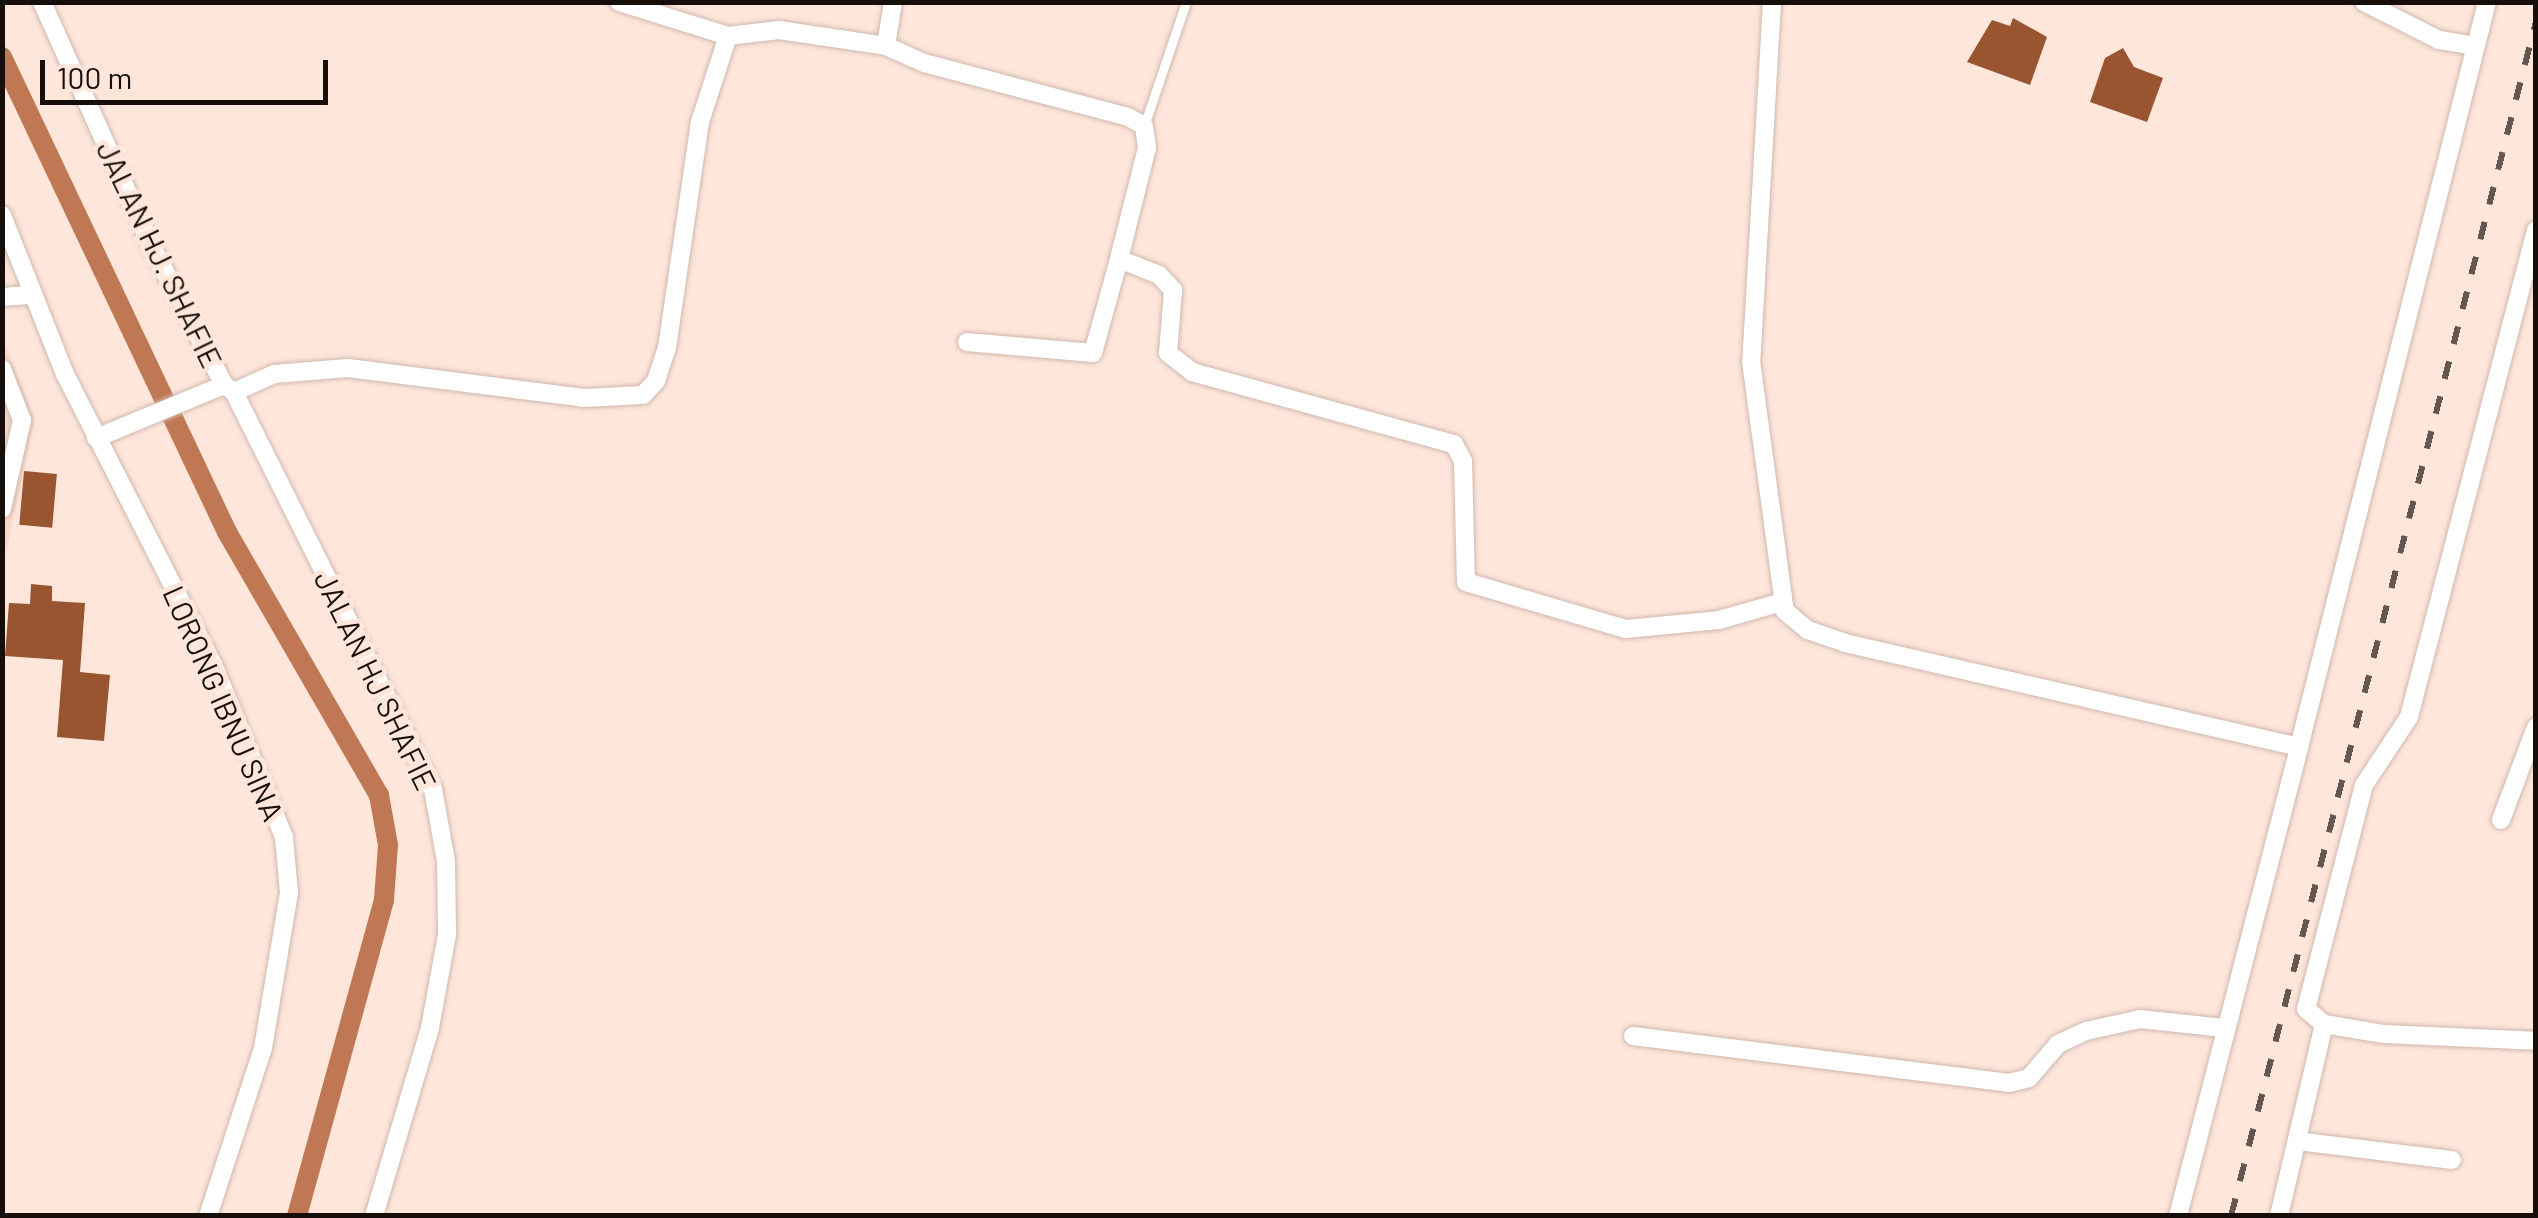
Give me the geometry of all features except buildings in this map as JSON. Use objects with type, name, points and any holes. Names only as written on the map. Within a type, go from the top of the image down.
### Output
[{"type":"street","name":"JALAN HJ. SHAFIE","points":[[42,2],[152,247],[229,389]]},
{"type":"street","points":[[619,2],[728,36],[779,30],[886,46],[924,63],[1031,87],[1144,126],[1147,148],[1120,259],[1099,338],[1088,356],[967,342]]},
{"type":"street","points":[[685,23],[688,2]]},
{"type":"street","points":[[886,46],[893,2]]},
{"type":"street","points":[[1772,2],[1750,361],[1782,602],[1794,622],[1846,644],[2299,747]]},
{"type":"street","points":[[2364,2],[2438,40],[2476,46]]},
{"type":"street","points":[[2178,1216],[2487,2]]},
{"type":"street","points":[[96,438],[274,374],[348,368],[584,398],[644,395],[667,348],[700,122],[728,36]]},
{"type":"street","name":"LORONG IBNU SINA","points":[[2,214],[96,438],[213,664],[266,782],[288,859],[282,947],[260,1063],[208,1216]]},
{"type":"street","points":[[2536,230],[2409,718],[2364,786],[2307,1003],[2308,1016],[2324,1024],[2403,1036],[2536,1040]]},
{"type":"street","points":[[1120,259],[1159,275],[1174,290],[1166,344],[1177,366],[1454,444],[1464,472],[1461,576],[1476,587],[1642,630],[1718,620],[1782,602]]},
{"type":"street","points":[[2,297],[33,295]]},
{"type":"street","points":[[2,369],[22,420],[10,444],[2,509]]},
{"type":"street","name":"JALAN HJ SHAFIE","points":[[229,389],[416,748],[441,824],[449,915],[442,970],[374,1216]]},
{"type":"street","points":[[2502,820],[2536,727]]},
{"type":"street","points":[[1633,1036],[2010,1083],[2029,1078],[2058,1044],[2086,1031],[2140,1019],[2224,1028]]},
{"type":"street","points":[[2279,1216],[2324,1024]]},
{"type":"street","points":[[2297,1141],[2452,1160]]},
{"type":"lane","points":[[1144,126],[1186,2]]},
{"type":"shaded area","points":[[3,340],[35,418],[3,568]]},
{"type":"waterway","points":[[2,57],[227,532],[379,795],[388,845],[384,900],[297,1216]]},
{"type":"railway","points":[[2231,1216],[2536,21]]}]
